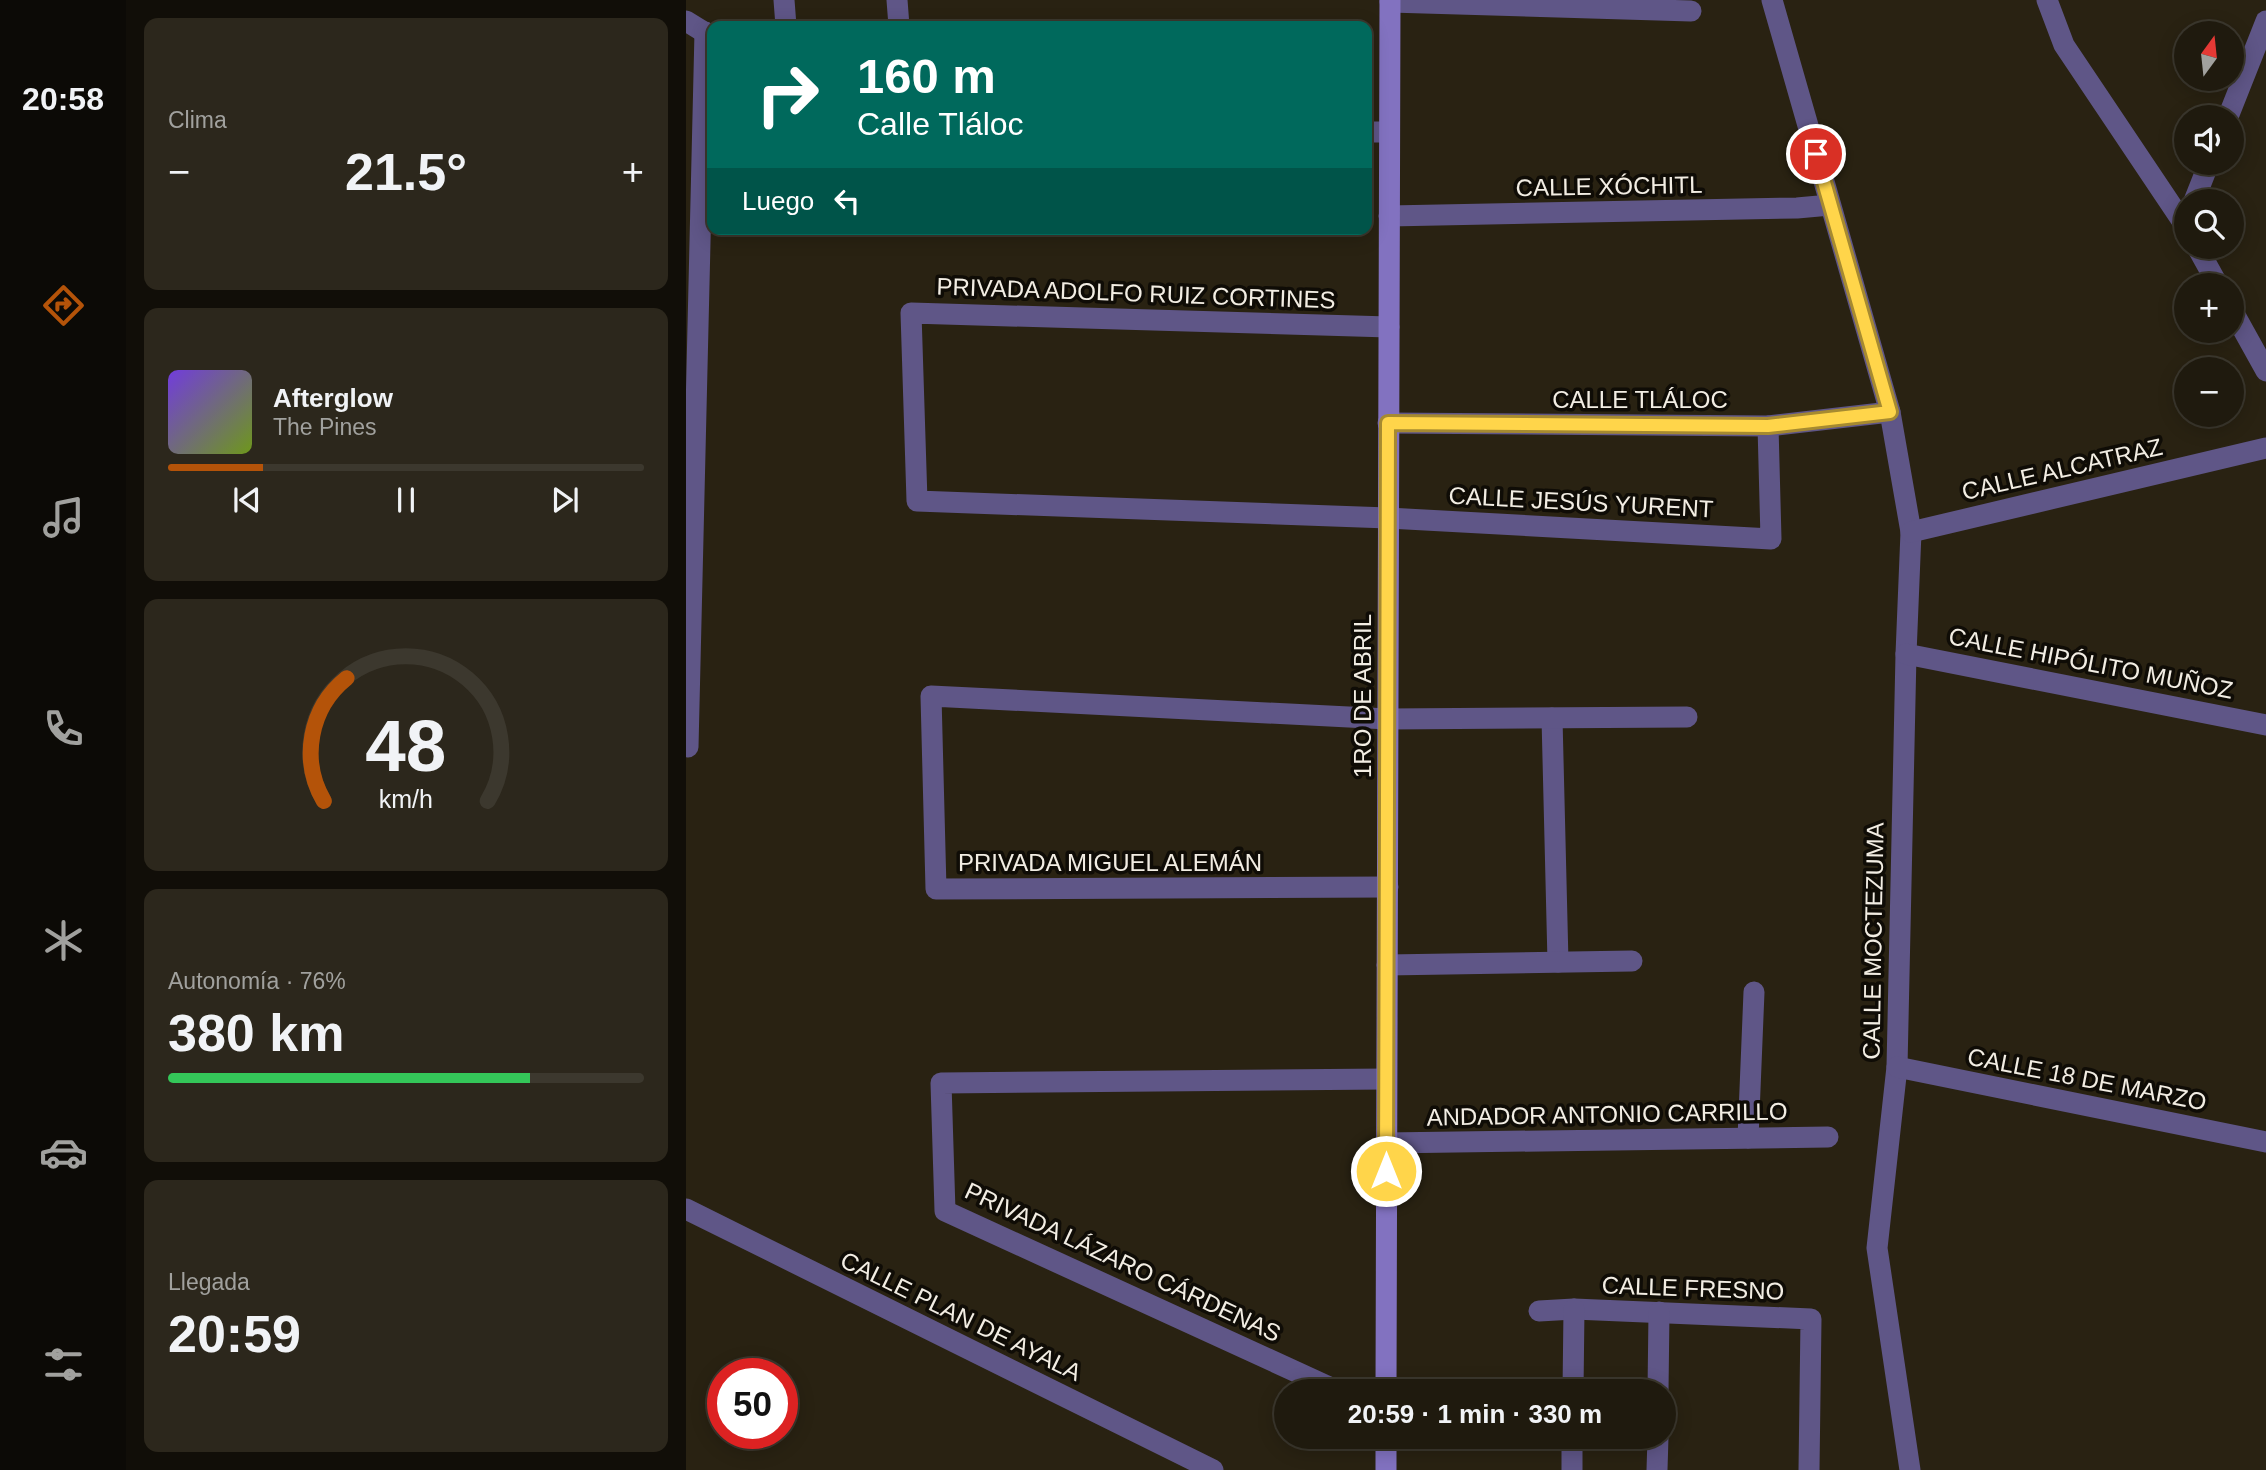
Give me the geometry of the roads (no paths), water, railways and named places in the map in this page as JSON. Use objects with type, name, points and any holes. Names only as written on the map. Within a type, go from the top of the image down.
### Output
[{"type":"main road","name":"1RO DE ABRIL","points":[[1386,1379],[1390,1]]},
{"type":"main road","points":[[1386,1449],[1386,1470]]},
{"type":"street","points":[[785,0],[786,21]]},
{"type":"street","points":[[897,0],[899,21]]},
{"type":"street","name":"CALLE MOCTEZUMA","points":[[1772,0],[1890,412],[1911,532],[1897,1067],[1877,1248],[1910,1470]]},
{"type":"street","points":[[2047,0],[2064,45],[2174,208]]},
{"type":"street","points":[[1390,1],[1690,10]]},
{"type":"street","points":[[686,21],[707,34]]},
{"type":"street","points":[[2233,105],[2266,21]]},
{"type":"street","points":[[688,747],[707,71]]},
{"type":"street","points":[[1372,132],[1389,132]]},
{"type":"street","name":"CALLE XÓCHITL","points":[[1389,216],[1797,208],[1830,205]]},
{"type":"street","name":"PRIVADA ADOLFO RUIZ CORTINES","points":[[1388,518],[917,500],[911,313],[1389,327]]},
{"type":"street","points":[[2244,331],[2266,371]]},
{"type":"street","name":"CALLE TLÁLOC","points":[[1388,423],[1768,426],[1890,412]]},
{"type":"street","name":"CALLE JESÚS YURENT","points":[[1388,518],[1771,539],[1768,426]]},
{"type":"street","name":"CALLE ALCATRAZ","points":[[1911,532],[2266,448]]},
{"type":"street","name":"CALLE HIPÓLITO MUÑOZ","points":[[1906,654],[2266,724]]},
{"type":"street","name":"PRIVADA MIGUEL ALEMÁN","points":[[1388,719],[931,696],[936,889],[1388,887]]},
{"type":"street","points":[[1388,719],[1687,717]]},
{"type":"street","points":[[1552,718],[1558,962]]},
{"type":"street","points":[[1387,965],[1632,961]]},
{"type":"street","points":[[1748,1138],[1754,992]]},
{"type":"street","name":"CALLE 18 DE MARZO","points":[[1897,1067],[2266,1142]]},
{"type":"street","name":"PRIVADA LÁZARO CÁRDENAS","points":[[1312,1379],[945,1211],[941,1083],[1386,1079]]},
{"type":"street","name":"ANDADOR ANTONIO CARRILLO","points":[[1386,1143],[1828,1137]]},
{"type":"street","name":"CALLE PLAN DE AYALA","points":[[686,1209],[1213,1470]]},
{"type":"street","points":[[1573,1379],[1574,1310]]},
{"type":"street","name":"CALLE FRESNO","points":[[1539,1311],[1659,1312],[1811,1319],[1809,1470]]},
{"type":"street","points":[[1658,1379],[1659,1312]]},
{"type":"street","points":[[1572,1449],[1572,1470]]},
{"type":"street","points":[[1657,1470],[1658,1449]]}]
